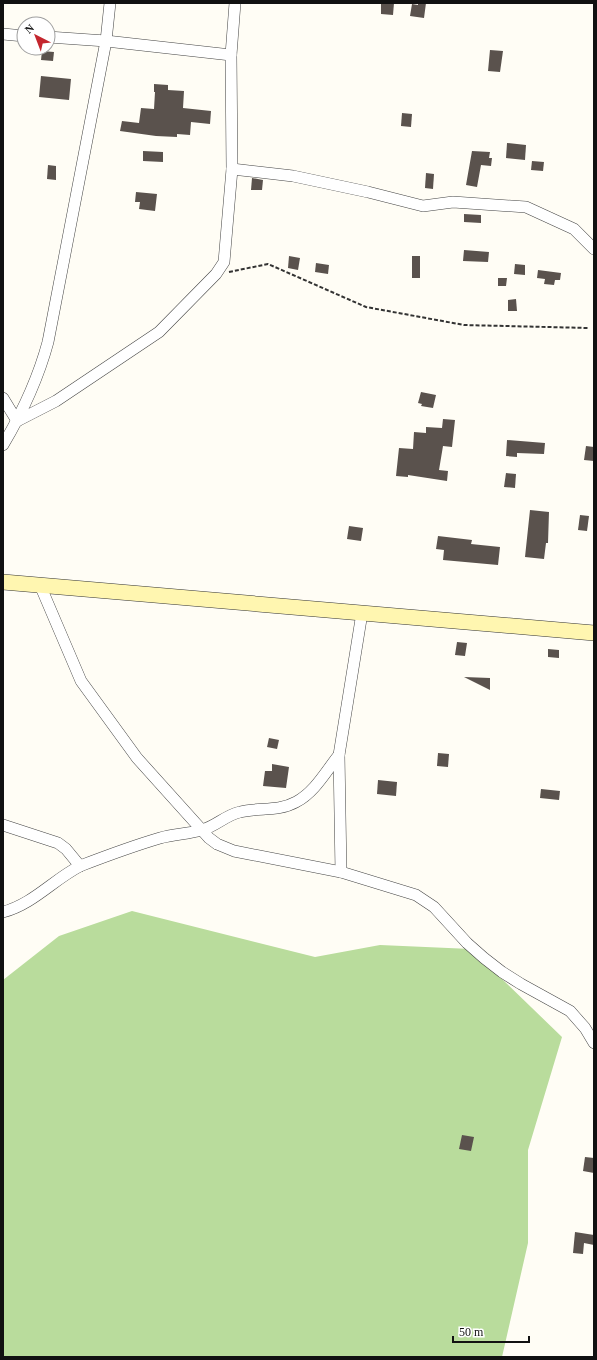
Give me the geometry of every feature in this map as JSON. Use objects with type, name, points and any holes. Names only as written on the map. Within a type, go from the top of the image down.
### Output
[{"type":"street","points":[[3,445],[17,421],[42,365],[48,342],[106,41],[110,3]]},
{"type":"street","points":[[17,421],[56,401],[159,332],[216,274],[224,262],[232,169],[231,55],[236,3]]},
{"type":"street","points":[[3,34],[16,35]]},
{"type":"street","points":[[56,38],[106,41],[231,55]]},
{"type":"street","points":[[232,169],[293,176],[368,192],[423,206],[453,202],[526,206],[574,229],[594,249]]},
{"type":"street","points":[[3,398],[17,421]]},
{"type":"street","points":[[3,582],[594,633]]},
{"type":"street","points":[[40,585],[81,681],[137,758],[202,830],[217,844],[234,851],[341,872],[410,892],[423,898],[467,943],[502,972],[570,1011],[585,1028],[594,1043]]},
{"type":"street","points":[[341,872],[339,755],[362,613]]},
{"type":"street","points":[[3,912],[17,908],[30,901],[68,872],[80,866],[161,838],[202,830],[214,825],[232,814],[281,808],[296,802],[309,793],[339,755]]},
{"type":"street","points":[[3,825],[58,843],[66,849],[80,866]]},
{"type":"path","points":[[216,274],[268,264],[366,307],[464,325],[588,328]]},
{"type":"green space","points":[[132,911],[315,957],[380,945],[471,949],[562,1037],[528,1150],[528,1243],[502,1357],[3,1357],[3,980],[59,936]]},
{"type":"building","points":[[381,3],[394,3],[393,15],[381,14]]},
{"type":"building","points":[[418,3],[426,3],[424,18],[410,16],[412,4],[418,5]]},
{"type":"building","points":[[490,50],[503,51],[500,72],[488,71]]},
{"type":"building","points":[[41,56],[54,56],[53,61],[41,60]]},
{"type":"building","points":[[41,76],[71,79],[69,100],[39,97]]},
{"type":"building","points":[[154,84],[168,85],[168,90],[184,91],[183,108],[211,111],[210,124],[191,122],[190,135],[177,134],[177,137],[156,136],[120,131],[122,121],[139,123],[141,108],[154,109]]},
{"type":"building","points":[[402,113],[412,114],[411,127],[401,126]]},
{"type":"building","points":[[507,143],[526,145],[525,160],[506,158]]},
{"type":"building","points":[[143,151],[163,152],[163,162],[143,161]]},
{"type":"building","points":[[472,151],[490,152],[489,158],[492,158],[491,166],[481,165],[477,187],[466,185]]},
{"type":"building","points":[[532,161],[544,162],[543,171],[531,170]]},
{"type":"building","points":[[48,165],[56,166],[56,180],[47,179]]},
{"type":"building","points":[[426,173],[434,174],[433,189],[425,188]]},
{"type":"building","points":[[252,178],[263,180],[262,190],[251,190]]},
{"type":"building","points":[[136,192],[157,194],[155,211],[139,209],[140,202],[135,202]]},
{"type":"building","points":[[464,214],[481,215],[481,223],[464,222]]},
{"type":"building","points":[[464,250],[489,252],[488,262],[463,261]]},
{"type":"building","points":[[289,256],[300,258],[298,270],[288,268]]},
{"type":"building","points":[[412,256],[420,256],[420,278],[412,278]]},
{"type":"building","points":[[316,263],[329,265],[328,274],[315,272]]},
{"type":"building","points":[[515,264],[525,265],[525,275],[514,274]]},
{"type":"building","points":[[538,270],[561,273],[560,280],[555,280],[554,285],[544,284],[545,279],[537,278]]},
{"type":"building","points":[[498,278],[507,278],[506,286],[498,286]]},
{"type":"building","points":[[516,299],[517,311],[508,311],[508,300]]},
{"type":"building","points":[[421,392],[436,395],[433,408],[421,406],[422,404],[418,403]]},
{"type":"building","points":[[443,419],[455,420],[452,447],[443,446],[439,470],[448,471],[447,481],[408,475],[408,477],[396,476],[399,448],[413,449],[414,432],[426,433],[426,427],[442,428]]},
{"type":"building","points":[[507,440],[545,443],[544,454],[517,453],[517,457],[506,456]]},
{"type":"building","points":[[586,446],[594,447],[594,461],[584,460]]},
{"type":"building","points":[[506,473],[516,474],[515,488],[504,487]]},
{"type":"building","points":[[530,510],[549,512],[548,543],[546,543],[544,559],[525,557]]},
{"type":"building","points":[[580,515],[589,516],[587,531],[578,530]]},
{"type":"building","points":[[349,526],[363,528],[361,541],[347,539]]},
{"type":"building","points":[[438,536],[472,540],[471,544],[500,547],[498,565],[443,560],[444,550],[436,549]]},
{"type":"building","points":[[457,642],[467,643],[465,656],[455,655]]},
{"type":"building","points":[[548,649],[559,650],[559,658],[548,657]]},
{"type":"building","points":[[464,677],[490,678],[490,690]]},
{"type":"building","points":[[269,738],[279,740],[277,749],[267,747]]},
{"type":"building","points":[[438,753],[449,754],[448,767],[437,766]]},
{"type":"building","points":[[272,764],[289,767],[286,788],[263,786],[265,771],[272,771]]},
{"type":"building","points":[[378,780],[397,782],[396,796],[377,794]]},
{"type":"building","points":[[541,789],[560,791],[559,800],[540,798]]},
{"type":"building","points":[[462,1135],[474,1137],[471,1151],[459,1149]]},
{"type":"building","points":[[585,1157],[594,1158],[594,1173],[583,1171]]},
{"type":"building","points":[[575,1232],[594,1235],[594,1245],[584,1243],[583,1254],[573,1253]]}]
